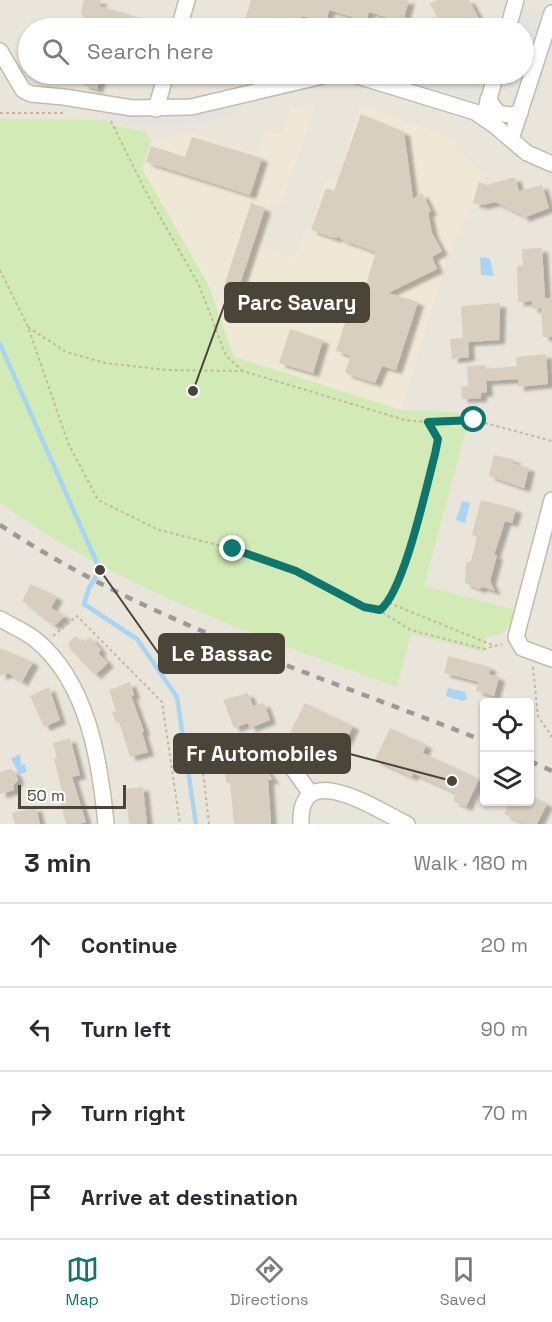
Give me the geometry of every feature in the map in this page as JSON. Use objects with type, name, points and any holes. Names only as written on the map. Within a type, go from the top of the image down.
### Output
[{"type":"street","points":[[182,18],[187,0]]},
{"type":"street","points":[[511,18],[516,0]]},
{"type":"street","points":[[534,69],[552,13]]},
{"type":"street","points":[[2,59],[18,83]]},
{"type":"street","points":[[19,84],[23,90],[31,94],[156,109],[205,104],[290,84]]},
{"type":"street","points":[[156,109],[163,84]]},
{"type":"street","points":[[383,84],[484,116],[527,153],[552,164]]},
{"type":"street","points":[[484,116],[493,84]]},
{"type":"street","points":[[511,139],[529,84]]},
{"type":"street","points":[[488,99],[498,113],[510,115],[520,113]]},
{"type":"street","points":[[552,500],[517,640],[522,648],[532,654],[552,659]]},
{"type":"street","points":[[0,620],[25,632],[42,646],[65,677],[83,712],[97,754],[106,824]]},
{"type":"street","points":[[0,631],[25,632]]},
{"type":"street","points":[[263,744],[291,766],[311,794]]},
{"type":"street","points":[[301,824],[303,808],[311,794],[328,789],[343,793],[407,824]]},
{"type":"path","points":[[110,105],[107,109],[113,127],[146,192],[200,285],[226,356],[243,371]]},
{"type":"path","points":[[0,113],[71,113]]},
{"type":"path","points":[[0,270],[28,327],[68,443],[98,500],[159,530],[233,549],[296,571],[364,607],[380,610],[411,630],[484,649],[517,640]]},
{"type":"path","points":[[28,327],[66,352],[105,363],[166,370],[243,371],[405,420],[428,422],[474,420],[552,441]]},
{"type":"path","points":[[380,610],[389,603],[403,567],[435,454],[438,439],[428,422]]},
{"type":"path","points":[[389,603],[495,646]]},
{"type":"path","points":[[42,646],[77,616],[162,702],[180,824]]},
{"type":"path","points":[[532,654],[536,706],[543,727],[552,737]]},
{"type":"path","points":[[209,824],[200,746],[263,744]]},
{"type":"shaded area","points":[[0,0],[552,0],[552,824],[0,824]]},
{"type":"shaded area","points":[[550,6],[534,56],[534,18],[514,18],[516,12],[533,7],[536,13]]},
{"type":"shaded area","points":[[539,68],[545,78],[535,111],[528,101]]},
{"type":"shaded area","points":[[416,84],[479,84],[474,100]]},
{"type":"shaded area","points":[[496,84],[525,84],[522,94],[511,99],[506,86],[494,93]]},
{"type":"shaded area","points":[[231,104],[234,115],[210,121],[143,127],[111,121],[112,110],[155,115],[208,111]]},
{"type":"shaded area","points":[[316,105],[282,203],[272,204],[260,245],[295,258],[306,229],[311,229],[325,180],[338,181],[360,105],[455,140],[457,151],[483,173],[474,200],[449,253],[401,410],[234,357],[208,284],[142,169],[151,141],[192,133],[258,154],[265,130],[283,135],[291,107]]},
{"type":"green space","points":[[0,119],[105,120],[116,126],[146,132],[151,141],[142,169],[208,284],[234,357],[401,410],[458,412],[466,429],[424,586],[517,610],[503,632],[486,636],[484,652],[411,634],[397,687],[243,629],[142,586],[46,534],[0,503]]},
{"type":"water","points":[[480,257],[490,259],[494,276],[481,275]]},
{"type":"water","points":[[462,501],[470,503],[465,523],[456,520]]},
{"type":"water","points":[[448,688],[465,692],[467,699],[462,701],[446,696]]},
{"type":"water","points":[[20,754],[21,765],[25,764],[27,772],[19,774],[11,759]]},
{"type":"building","points":[[84,0],[101,0],[99,6],[132,15],[131,18],[84,18],[81,13]]},
{"type":"building","points":[[251,0],[409,0],[404,17],[407,18],[389,18],[369,12],[367,18],[356,18],[329,10],[327,18],[302,16],[301,18],[246,18]]},
{"type":"building","points":[[437,0],[469,0],[479,18],[438,18],[430,4]]},
{"type":"building","points":[[83,84],[98,84],[97,89]]},
{"type":"building","points":[[361,114],[404,132],[413,199],[422,193],[431,211],[428,213],[432,233],[442,251],[432,257],[437,269],[388,293],[418,302],[396,370],[382,366],[375,383],[347,374],[345,371],[351,356],[336,351],[357,285],[366,285],[376,252],[339,237],[334,238],[311,230],[326,188],[334,191]]},
{"type":"building","points":[[192,137],[262,158],[250,195],[146,162],[151,146],[185,157]]},
{"type":"building","points":[[515,177],[519,191],[542,185],[549,208],[523,218],[522,215],[495,202],[483,205],[473,203],[479,182],[487,185]]},
{"type":"building","points":[[251,203],[265,208],[239,287],[225,283]]},
{"type":"building","points":[[542,248],[545,298],[552,298],[552,337],[543,337],[541,308],[532,309],[532,301],[518,302],[517,266],[523,265],[522,249]]},
{"type":"building","points":[[500,303],[499,340],[468,342],[469,357],[452,359],[450,339],[463,338],[461,306]]},
{"type":"building","points":[[290,329],[323,340],[313,373],[279,363]]},
{"type":"building","points":[[546,354],[548,384],[518,387],[518,379],[486,381],[487,392],[481,393],[481,398],[462,399],[461,387],[468,386],[467,366],[485,365],[485,369],[517,366],[516,357]]},
{"type":"building","points":[[494,455],[516,460],[511,463],[529,468],[524,488],[489,476]]},
{"type":"building","points":[[481,500],[516,509],[512,523],[505,521],[494,555],[497,555],[490,581],[495,591],[482,587],[479,589],[465,583],[466,563],[471,561],[477,537],[472,535]]},
{"type":"building","points":[[31,584],[57,597],[51,608],[65,616],[54,626],[22,601]]},
{"type":"building","points":[[76,636],[83,643],[90,637],[101,650],[98,653],[108,663],[95,675],[70,649],[68,643]]},
{"type":"building","points":[[0,648],[33,662],[22,682],[8,673],[0,676]]},
{"type":"building","points":[[448,656],[490,667],[489,674],[499,677],[494,696],[476,691],[479,682],[444,673]]},
{"type":"building","points":[[130,682],[134,695],[131,696],[144,731],[142,732],[148,752],[130,757],[119,722],[116,723],[112,712],[116,711],[109,690]]},
{"type":"building","points":[[49,687],[60,720],[44,727],[30,696]]},
{"type":"building","points":[[248,693],[253,706],[264,703],[270,720],[250,728],[248,723],[234,728],[223,700]]},
{"type":"building","points":[[305,703],[353,726],[339,755],[290,732]]},
{"type":"building","points":[[390,728],[426,745],[423,753],[479,779],[466,807],[453,801],[456,793],[413,773],[412,777],[375,760]]},
{"type":"building","points":[[70,738],[80,775],[72,777],[86,822],[79,824],[66,824],[59,796],[63,795],[54,759],[57,759],[53,743]]},
{"type":"building","points":[[259,759],[273,780],[268,780],[271,824],[234,824],[230,783],[226,783],[225,762]]},
{"type":"building","points":[[10,769],[15,772],[18,780],[13,786],[14,790],[0,794],[0,772]]},
{"type":"building","points":[[143,787],[147,824],[129,824],[125,789]]},
{"type":"building","points":[[534,797],[547,804],[537,824],[525,824],[504,814],[508,806],[534,806]]},
{"type":"building","points":[[36,807],[40,824],[15,824],[12,813]]},
{"type":"waterway","points":[[0,344],[100,570],[89,588],[84,604],[137,639],[177,697],[196,824]]},
{"type":"railway","points":[[0,525],[57,560],[175,619],[298,670],[480,739]]},
{"type":"railway","points":[[534,763],[552,771]]},
{"type":"place","name":"Parc Savary","points":[[193,391]]},
{"type":"place","name":"Le Bassac","points":[[100,570]]},
{"type":"place","name":"Fr Automobiles","points":[[452,781]]},
{"type":"route","points":[[233,549],[296,571],[364,607],[380,610],[389,603],[403,567],[435,454],[438,439],[428,422],[474,420]]}]
